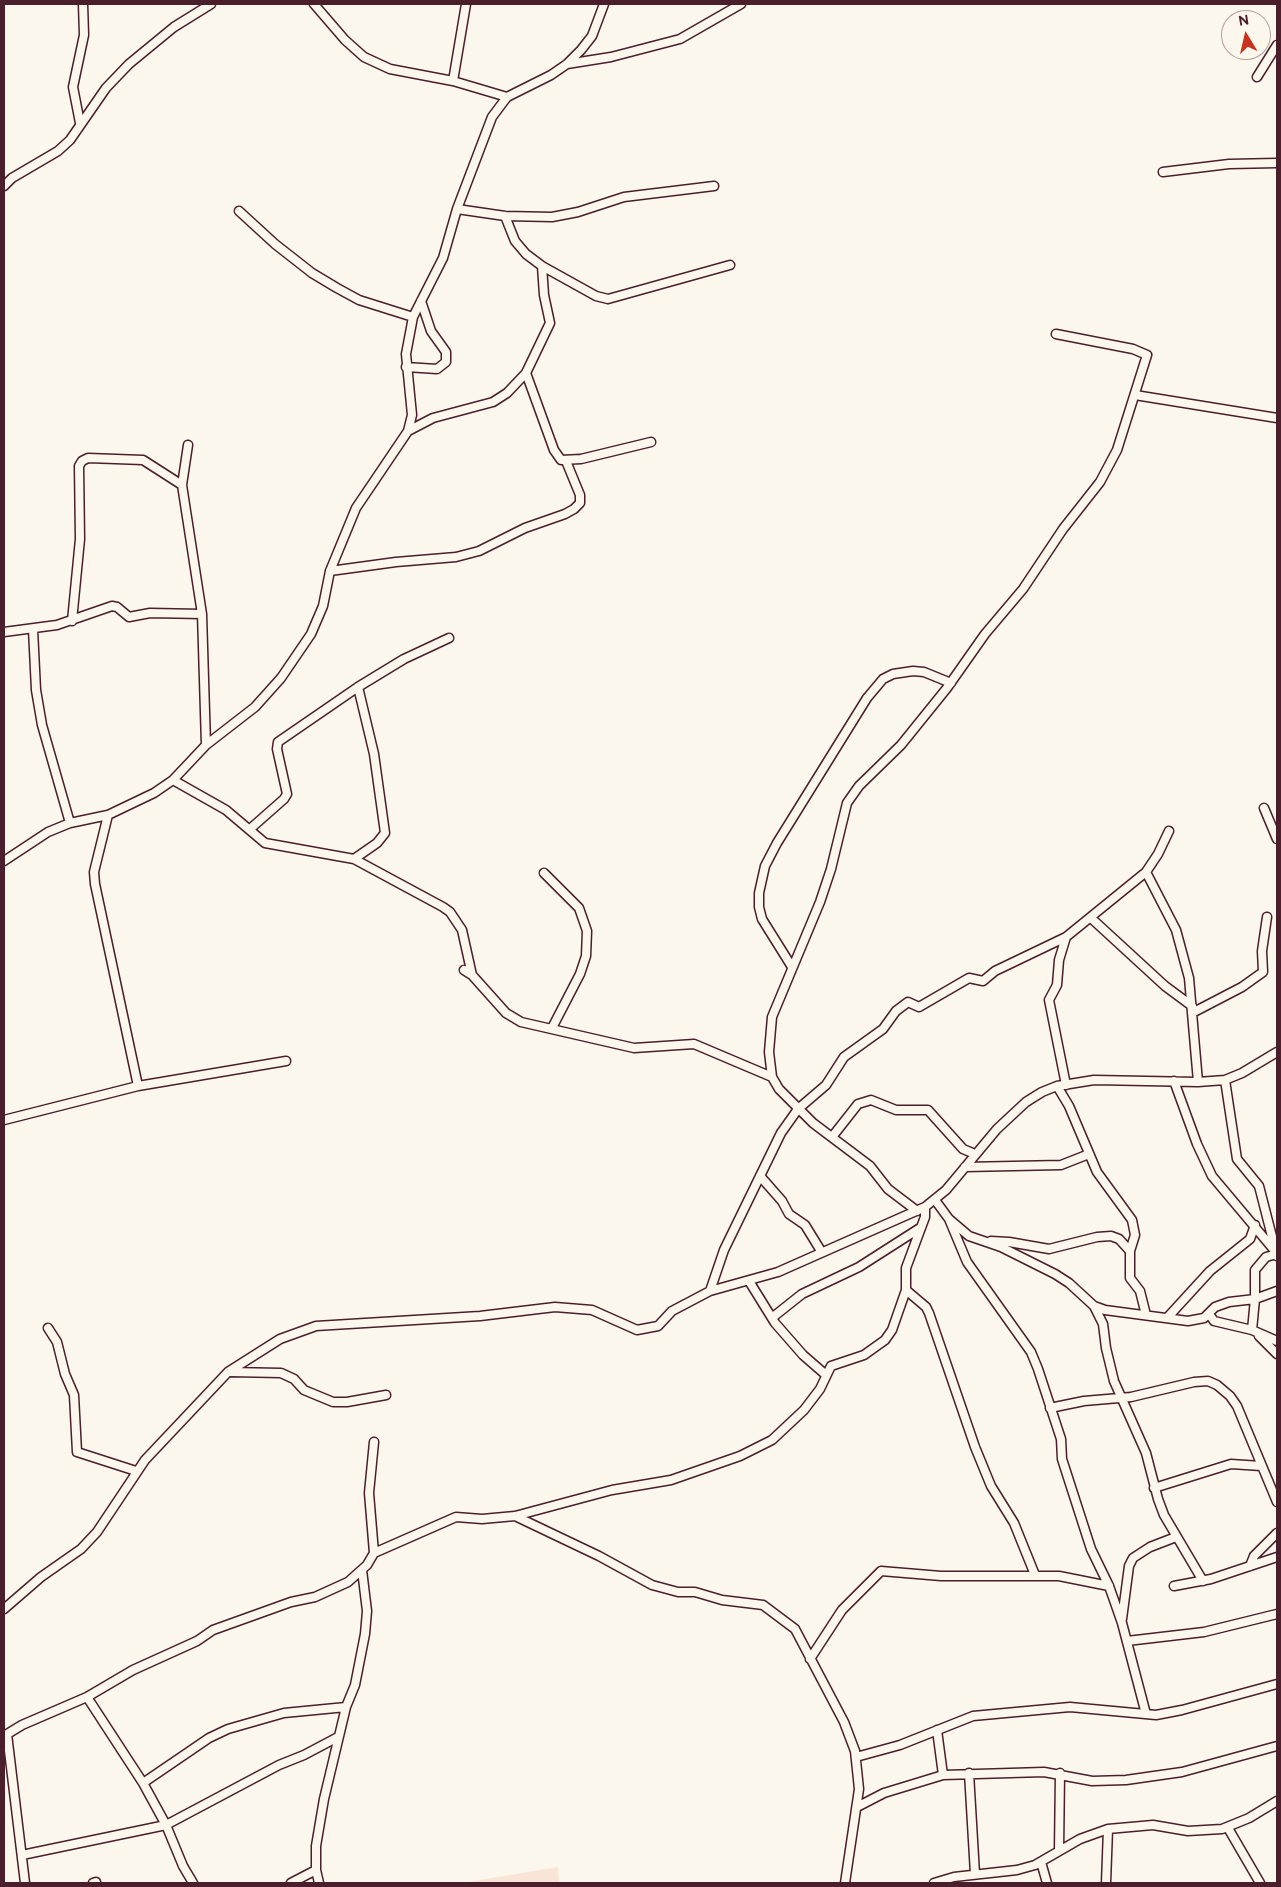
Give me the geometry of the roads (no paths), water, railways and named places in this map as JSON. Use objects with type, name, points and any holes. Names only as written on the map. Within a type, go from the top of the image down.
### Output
[{"type":"street","points":[[80,123],[73,86],[84,35],[83,4]]},
{"type":"street","points":[[4,186],[12,178],[58,151],[70,140],[106,88],[129,64],[174,27],[211,4]]},
{"type":"street","points":[[314,4],[345,40],[364,57],[390,69],[453,81],[507,97]]},
{"type":"street","points":[[453,81],[466,4]]},
{"type":"street","points":[[4,861],[29,843],[70,823],[108,814],[154,793],[173,780],[206,745],[255,707],[281,678],[311,634],[323,606],[330,571],[356,508],[408,431],[412,415],[406,368],[408,339],[413,317],[444,258],[457,209],[492,117],[507,97],[567,64],[592,36],[604,4]]},
{"type":"street","points":[[567,64],[611,57],[680,39],[741,4]]},
{"type":"street","points":[[1257,77],[1277,45]]},
{"type":"street","points":[[1163,172],[1229,164],[1277,163]]},
{"type":"street","points":[[457,209],[505,216],[552,217],[578,212],[624,197],[714,186]]},
{"type":"street","points":[[239,211],[274,244],[312,273],[359,300],[413,317]]},
{"type":"street","points":[[505,216],[515,241],[526,254],[542,266],[596,296],[608,299],[730,265]]},
{"type":"street","points":[[408,431],[433,418],[493,402],[507,394],[526,373],[550,323],[544,294],[542,266]]},
{"type":"street","points":[[406,368],[437,369],[446,362],[446,352],[431,331],[421,301]]},
{"type":"street","points":[[917,1211],[888,1189],[870,1166],[798,1109],[779,1089],[772,1077],[769,1052],[772,1017],[831,869],[847,803],[859,786],[901,745],[951,683],[985,634],[1024,588],[1040,561],[1109,468],[1136,394],[1147,355],[1133,349],[1056,334]]},
{"type":"street","points":[[526,373],[557,457],[566,461],[651,442]]},
{"type":"street","points":[[1136,394],[1277,418]]},
{"type":"street","points":[[188,445],[182,485],[202,614],[206,745]]},
{"type":"street","points":[[72,621],[80,539],[79,466],[82,460],[88,458],[143,460],[182,485]]},
{"type":"street","points":[[330,571],[396,562],[441,559],[472,553],[525,528],[574,509],[580,502],[580,495],[566,461]]},
{"type":"street","points":[[4,632],[33,629],[72,621],[112,606],[117,607],[129,617],[150,613],[202,614]]},
{"type":"street","points":[[33,629],[36,690],[42,725],[70,823]]},
{"type":"street","points":[[250,829],[284,799],[287,794],[277,749],[278,742],[358,686],[404,659],[448,638]]},
{"type":"street","points":[[792,967],[762,920],[759,907],[759,893],[765,866],[777,843],[867,698],[883,680],[893,674],[913,671],[924,672],[951,683]]},
{"type":"street","points":[[354,859],[378,843],[385,833],[374,754],[358,686]]},
{"type":"street","points":[[173,780],[226,810],[265,843],[354,859],[450,912],[462,930],[472,975]]},
{"type":"street","points":[[1264,808],[1277,838]]},
{"type":"street","points":[[108,814],[94,872],[95,884],[138,1086]]},
{"type":"street","points":[[710,1291],[724,1250],[781,1133],[798,1109],[826,1085],[844,1057],[883,1029],[896,1011],[908,1002],[919,1007],[969,978],[983,980],[995,971],[1066,937],[1146,872],[1158,854],[1169,831]]},
{"type":"street","points":[[1146,872],[1176,930],[1190,978],[1198,1082]]},
{"type":"street","points":[[544,873],[579,908],[587,931],[586,956],[580,974],[552,1028]]},
{"type":"street","points":[[1192,1009],[1242,987],[1263,972],[1262,952],[1267,917]]},
{"type":"street","points":[[1091,918],[1192,1009]]},
{"type":"street","points":[[1066,937],[1059,960],[1057,985],[1049,1000],[1066,1085]]},
{"type":"street","points":[[464,970],[472,975],[506,1014],[521,1022],[634,1048],[694,1044],[772,1077]]},
{"type":"street","points":[[4,1609],[41,1577],[81,1549],[96,1532],[136,1471],[228,1372],[280,1339],[316,1326],[480,1316],[566,1306],[592,1310],[641,1330],[658,1326],[672,1311],[710,1291],[778,1272],[821,1251],[925,1207],[946,1190],[996,1129],[1026,1102],[1057,1086],[1119,1079],[1198,1082],[1225,1080],[1242,1073],[1277,1052]]},
{"type":"street","points":[[4,1120],[24,1113],[138,1086],[286,1061]]},
{"type":"street","points":[[1174,1080],[1203,1160],[1225,1194],[1255,1225],[1276,1254]]},
{"type":"street","points":[[1225,1080],[1237,1159],[1259,1186],[1276,1254]]},
{"type":"street","points":[[1057,1086],[1068,1106],[1097,1172],[1132,1220],[1135,1234],[1130,1251],[1130,1278],[1140,1291],[1146,1315]]},
{"type":"street","points":[[832,1137],[858,1104],[871,1100],[896,1110],[928,1110],[962,1149],[975,1154]]},
{"type":"street","points":[[965,1167],[1061,1165],[1089,1154]]},
{"type":"street","points":[[760,1176],[782,1201],[789,1214],[804,1225],[821,1251]]},
{"type":"street","points":[[935,1200],[949,1219],[969,1236],[987,1242],[1055,1274],[1069,1283],[1094,1306],[1103,1324],[1106,1348],[1114,1381],[1146,1453],[1154,1488],[1164,1515],[1203,1581]]},
{"type":"street","points":[[24,1883],[22,1855],[5,1735],[22,1725],[87,1697],[133,1670],[197,1641],[213,1630],[291,1602],[315,1597],[348,1582],[362,1570],[374,1553],[456,1517],[482,1519],[515,1516],[612,1490],[690,1475],[746,1454],[772,1440],[804,1410],[820,1389],[826,1375],[835,1364],[860,1356],[885,1340],[892,1330],[906,1290],[906,1268],[926,1218],[925,1207]]},
{"type":"street","points":[[949,1219],[967,1262],[1032,1352],[1061,1439],[1062,1458],[1092,1549],[1110,1586],[1122,1622],[1146,1714]]},
{"type":"street","points":[[1167,1318],[1210,1271],[1250,1239],[1255,1225]]},
{"type":"street","points":[[773,1317],[802,1294],[859,1267],[922,1227]]},
{"type":"street","points":[[987,1242],[1009,1242],[1049,1249],[1087,1239],[1112,1236],[1124,1242],[1130,1251]]},
{"type":"street","points":[[1276,1254],[1266,1257],[1255,1270],[1253,1331],[1277,1354]]},
{"type":"street","points":[[749,1281],[773,1317],[803,1355],[826,1375]]},
{"type":"street","points":[[906,1290],[929,1313],[974,1447],[991,1486],[1018,1531],[1035,1575]]},
{"type":"street","points":[[1094,1306],[1188,1321],[1204,1318],[1215,1307],[1229,1302],[1255,1299],[1277,1291]]},
{"type":"street","points":[[1210,1314],[1214,1321],[1253,1331],[1277,1341]]},
{"type":"street","points":[[48,1328],[57,1342],[65,1374],[74,1394],[77,1452],[136,1471]]},
{"type":"street","points":[[228,1372],[281,1373],[294,1379],[304,1390],[333,1402],[347,1402],[386,1394]]},
{"type":"street","points":[[1050,1408],[1084,1401],[1122,1398],[1194,1382],[1208,1382],[1217,1385],[1230,1396],[1237,1406],[1277,1502]]},
{"type":"street","points":[[374,1442],[370,1493],[374,1553]]},
{"type":"street","points":[[1154,1488],[1231,1464],[1261,1466]]},
{"type":"street","points":[[515,1516],[599,1556],[652,1585],[678,1592],[695,1592],[722,1600],[763,1605],[795,1629],[844,1722],[856,1758],[859,1784],[845,1883]]},
{"type":"street","points":[[1250,1566],[1254,1556],[1277,1533]]},
{"type":"street","points":[[1122,1622],[1129,1566],[1132,1558],[1150,1547],[1176,1537]]},
{"type":"street","points":[[1174,1586],[1203,1581],[1277,1557]]},
{"type":"street","points":[[319,1883],[316,1870],[316,1846],[338,1737],[346,1707],[355,1686],[365,1634],[367,1611],[362,1570]]},
{"type":"street","points":[[810,1659],[842,1610],[881,1571],[941,1576],[1059,1576],[1110,1586]]},
{"type":"street","points":[[1127,1641],[1204,1632],[1277,1614]]},
{"type":"street","points":[[856,1758],[900,1745],[973,1716],[1050,1708],[1089,1708],[1146,1714],[1182,1710],[1277,1684]]},
{"type":"street","points":[[87,1697],[143,1783],[166,1825],[183,1866],[193,1883]]},
{"type":"street","points":[[143,1783],[210,1738],[228,1729],[284,1713],[346,1707]]},
{"type":"street","points":[[937,1730],[943,1775]]},
{"type":"street","points":[[22,1855],[166,1825],[279,1765],[304,1755],[338,1737]]},
{"type":"street","points":[[857,1806],[884,1793],[943,1775],[969,1773],[1060,1773],[1092,1781],[1126,1780],[1182,1772],[1277,1746]]},
{"type":"street","points":[[969,1773],[975,1874]]},
{"type":"street","points":[[1059,1852],[1060,1773]]},
{"type":"street","points":[[934,1883],[948,1878],[1018,1870],[1041,1862],[1080,1839],[1108,1829],[1153,1825],[1195,1831],[1228,1828],[1277,1801]]},
{"type":"street","points":[[1228,1828],[1260,1883]]},
{"type":"street","points":[[1106,1883],[1108,1829]]},
{"type":"street","points":[[1041,1862],[1047,1883]]},
{"type":"street","points":[[291,1883],[316,1870]]}]
